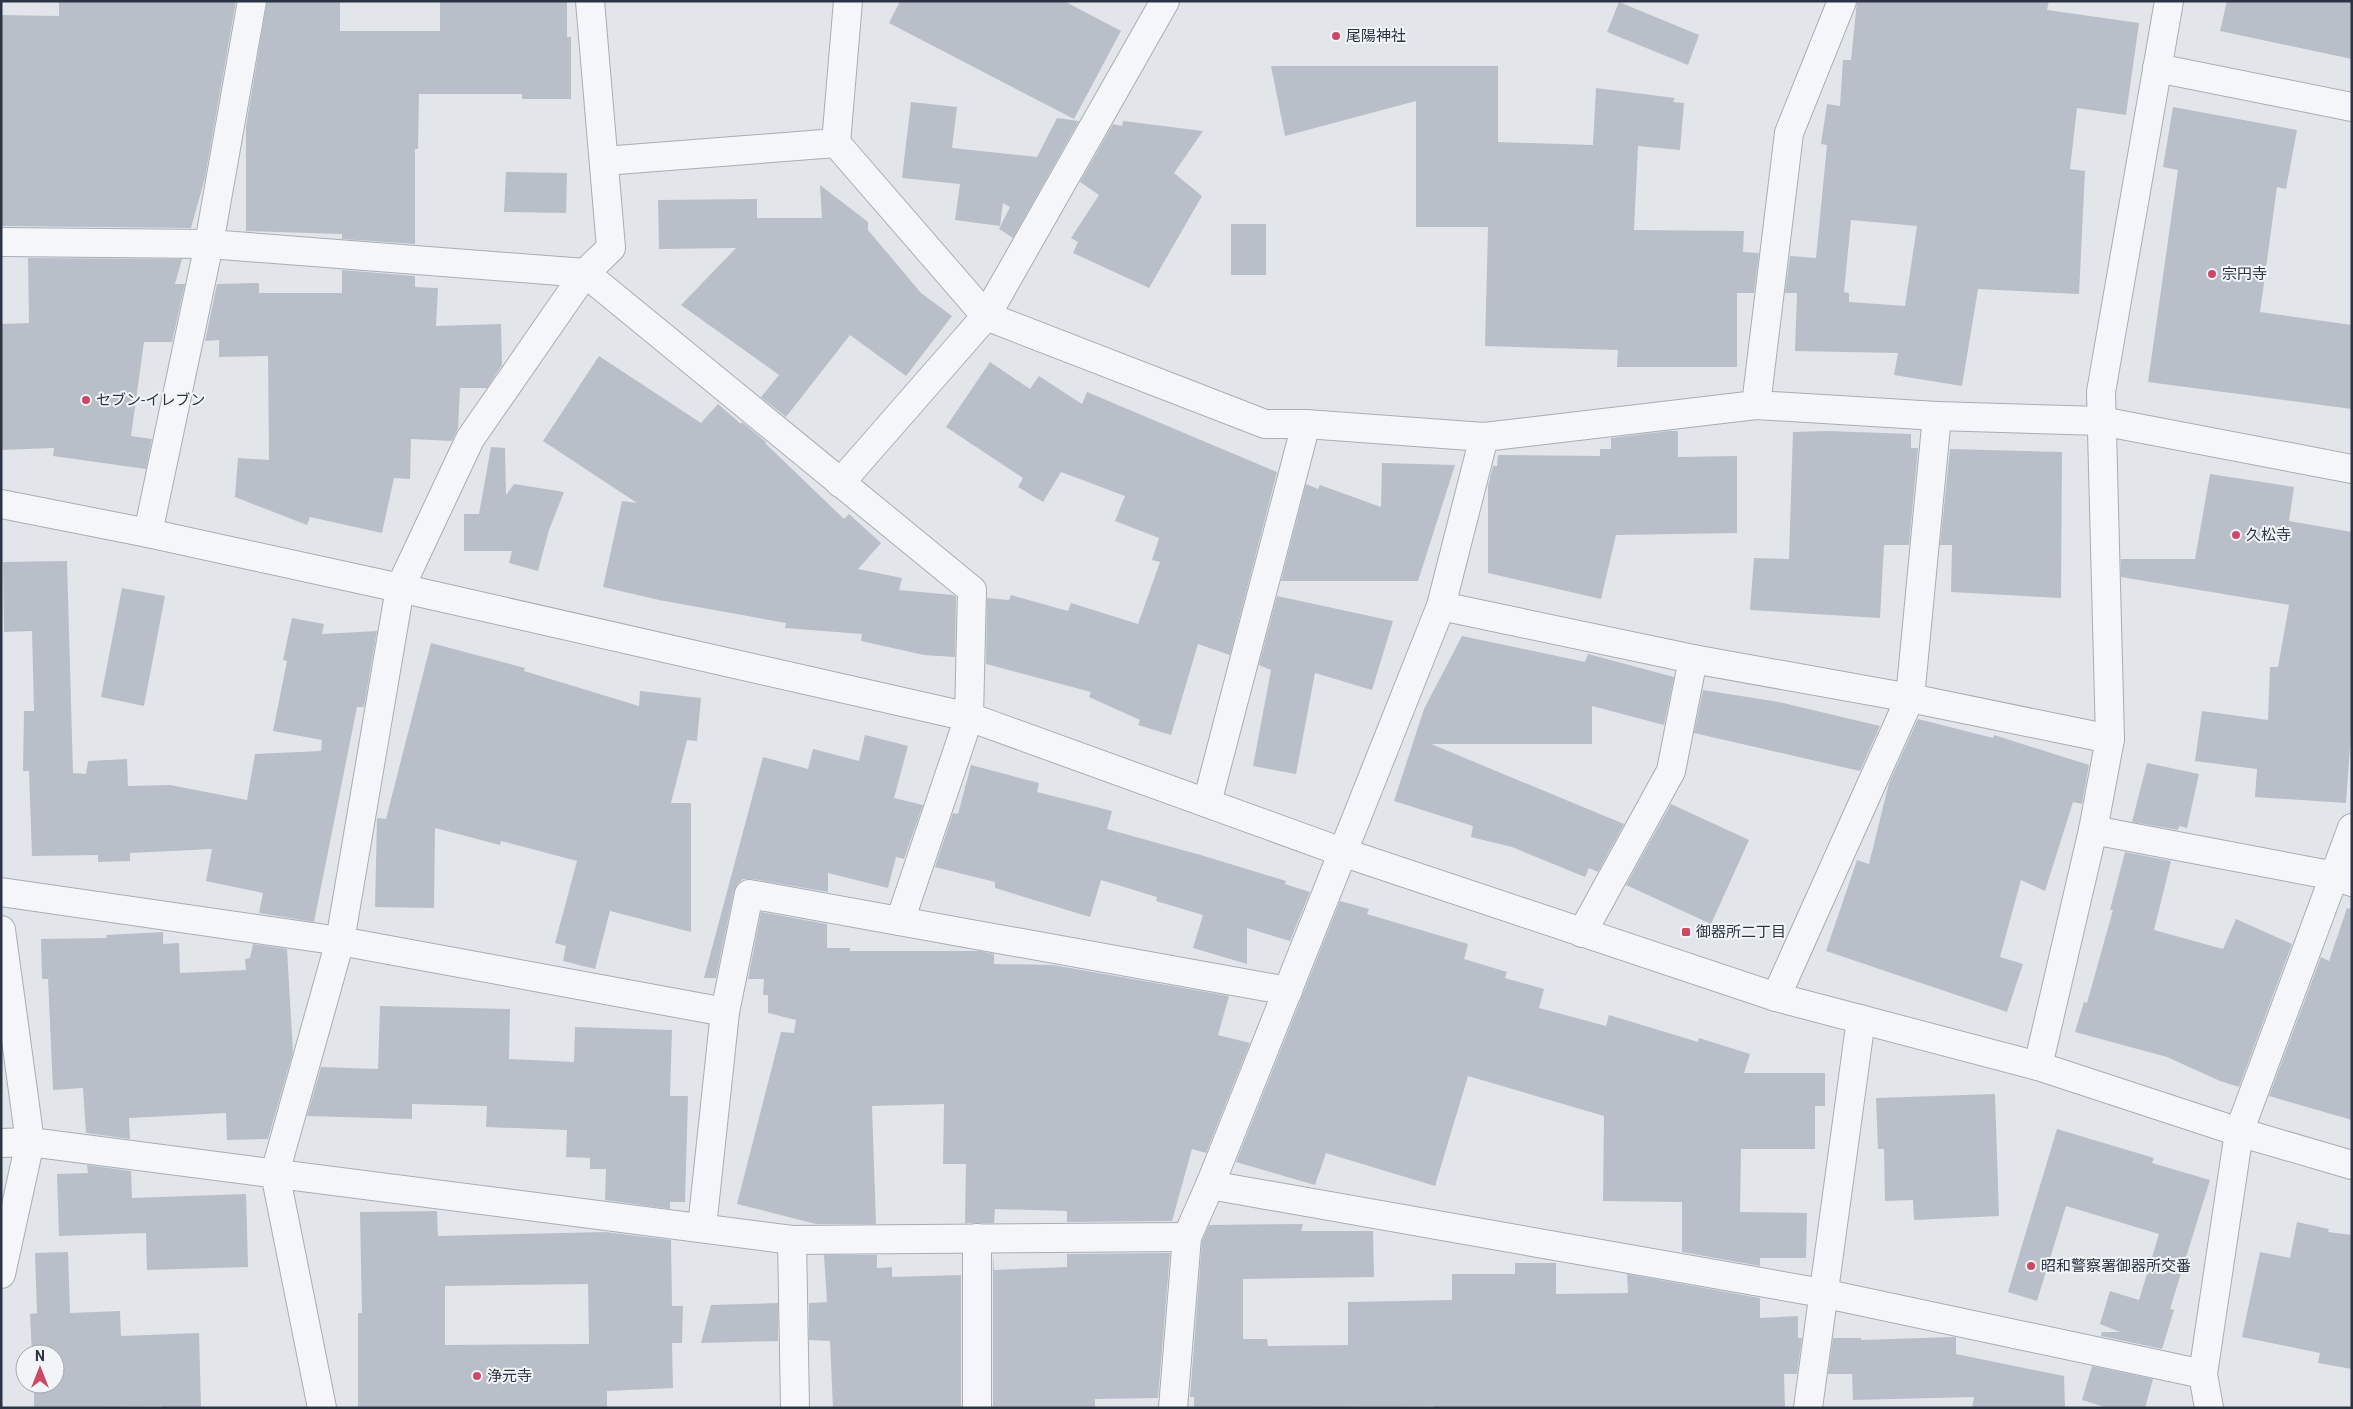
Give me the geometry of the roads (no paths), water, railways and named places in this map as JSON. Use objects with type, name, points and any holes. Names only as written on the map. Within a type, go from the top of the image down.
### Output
[{"type":"street","points":[[148,533],[209,244],[252,1]]},
{"type":"street","points":[[322,1408],[275,1173],[340,941],[400,588],[470,439],[585,273],[611,248],[590,1]]},
{"type":"street","points":[[848,1],[836,142],[986,316],[1265,424],[1306,424],[1484,437],[1756,405],[1937,416],[2101,421],[2352,469]]},
{"type":"street","points":[[840,483],[986,316],[1165,1]]},
{"type":"street","points":[[1756,405],[1789,133],[1842,1]]},
{"type":"street","points":[[2038,1066],[2093,830],[2110,739],[2101,392],[2169,1]]},
{"type":"street","points":[[2157,68],[2352,107]]},
{"type":"street","points":[[604,160],[836,142]]},
{"type":"street","points":[[1,242],[209,244],[585,273],[972,590],[968,717],[900,921]]},
{"type":"street","points":[[1776,997],[1910,698],[1937,416]]},
{"type":"street","points":[[1207,804],[1306,424]]},
{"type":"street","points":[[1173,1408],[1186,1237],[1210,1186],[1441,606],[1484,437]]},
{"type":"street","points":[[1,504],[148,533],[400,588],[968,717],[1342,852],[1776,997],[2038,1066],[2240,1132],[2352,1166]]},
{"type":"street","points":[[1441,606],[1693,659],[1910,698],[2110,739]]},
{"type":"street","points":[[1582,933],[1671,771],[1693,659]]},
{"type":"street","points":[[2209,1408],[2203,1374],[2240,1132],[2344,879],[2352,828]]},
{"type":"street","points":[[2093,830],[2344,879]]},
{"type":"street","points":[[1,892],[340,941],[725,1012]]},
{"type":"street","points":[[702,1227],[725,1012],[749,894],[1288,991]]},
{"type":"street","points":[[1,930],[30,1142],[1,1274]]},
{"type":"street","points":[[1808,1408],[1822,1293],[1861,1019]]},
{"type":"street","points":[[1,1143],[30,1142],[792,1240],[1186,1237]]},
{"type":"street","points":[[1210,1186],[1822,1293],[2203,1374]]},
{"type":"street","points":[[977,1238],[977,1408]]},
{"type":"street","points":[[792,1240],[795,1408]]},
{"type":"place","name":"尾陽神社","points":[[1336,36]]},
{"type":"place","name":"宗円寺","points":[[2212,274]]},
{"type":"place","name":"セブン-イレブン","points":[[86,400]]},
{"type":"place","name":"久松寺","points":[[2236,535]]},
{"type":"place","name":"御器所二丁目","points":[[1686,932]]},
{"type":"place","name":"昭和警察署御器所交番","points":[[2031,1266]]},
{"type":"place","name":"浄元寺","points":[[477,1376]]}]
